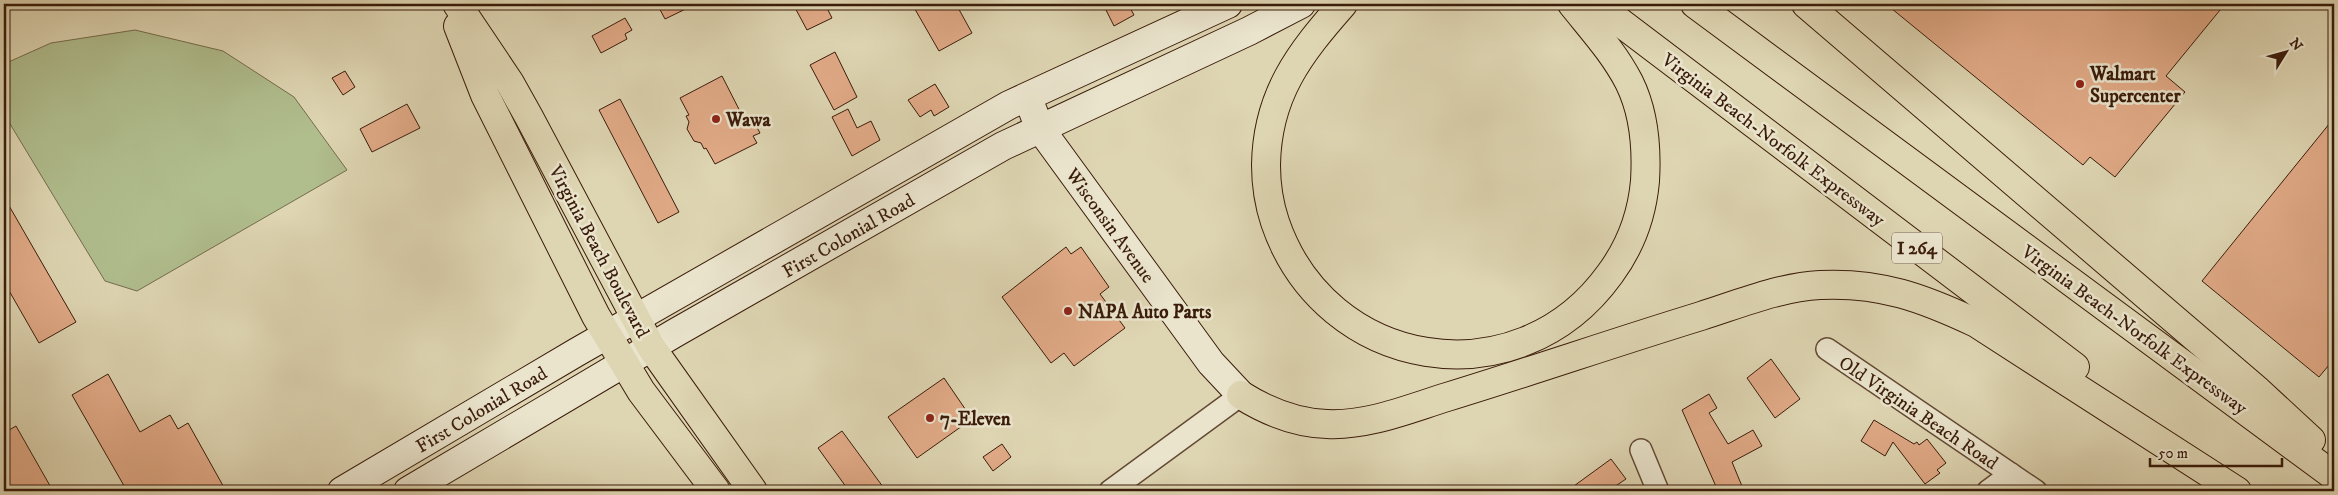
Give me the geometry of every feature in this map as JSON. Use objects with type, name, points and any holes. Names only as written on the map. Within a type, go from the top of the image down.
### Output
[{"type":"main road","name":"Virginia Beach Boulevard","points":[[449,4],[485,95],[607,335],[641,391],[716,491]]},
{"type":"main road","name":"Virginia Beach Boulevard","points":[[457,4],[510,83],[651,347],[753,491]]},
{"type":"main road","name":"First Colonial Road","points":[[342,491],[607,335],[990,116],[1228,4]]},
{"type":"main road","name":"First Colonial Road","points":[[408,491],[651,347],[1003,146],[1249,31],[1301,4]]},
{"type":"main road","points":[[1343,4],[1317,34],[1292,69],[1277,98],[1271,116],[1267,145],[1266,181],[1274,220],[1293,263],[1310,287],[1327,304],[1351,323],[1378,338],[1400,347],[1430,353],[1461,354],[1485,353],[1510,347],[1537,337],[1561,323],[1583,306],[1602,285],[1629,243],[1639,216],[1644,194],[1646,166],[1644,134],[1639,108],[1630,83],[1619,64],[1572,4]]},
{"type":"main road","name":"Virginia Beach-Norfolk Expressway","points":[[1596,4],[2238,491]]},
{"type":"main road","name":"Virginia Beach-Norfolk Expressway","points":[[1695,4],[2334,476]]},
{"type":"main road","points":[[1806,4],[2258,391],[2334,461]]},
{"type":"main road","name":"Wisconsin Avenue","points":[[1028,97],[1039,128],[1211,363],[1241,395]]},
{"type":"main road","points":[[1241,395],[1262,409],[1300,421],[1354,424],[1370,421],[1490,384],[1586,351],[1782,291],[1818,285],[1878,288],[1902,292],[1930,301],[1976,323],[2238,491]]},
{"type":"street","name":"Old Virginia Beach Road","points":[[1827,349],[2036,491]]},
{"type":"street","points":[[1110,491],[1241,395]]},
{"type":"street","points":[[1641,450],[1658,491]]},
{"type":"street","points":[[1988,491],[2011,474]]},
{"type":"green space","points":[[135,30],[223,51],[294,97],[347,170],[137,291],[105,281],[4,114],[4,64],[51,43]]},
{"type":"building","points":[[657,4],[696,4],[665,19]]},
{"type":"building","points":[[793,4],[825,4],[832,18],[807,30]]},
{"type":"building","points":[[912,4],[956,4],[972,33],[939,51]]},
{"type":"building","points":[[1103,4],[1128,4],[1134,15],[1114,26]]},
{"type":"building","name":"Walmart Supercenter","points":[[1886,4],[2225,4],[2166,76],[2185,92],[2115,177],[2090,157],[2083,165]]},
{"type":"building","points":[[625,18],[632,30],[625,34],[627,39],[601,53],[592,36]]},
{"type":"building","points":[[835,52],[857,97],[834,110],[810,65]]},
{"type":"building","points":[[345,71],[355,87],[343,95],[332,78]]},
{"type":"building","name":"Wawa","points":[[722,76],[745,121],[752,118],[760,133],[753,136],[757,143],[715,164],[706,148],[704,149],[701,143],[694,141],[687,129],[689,122],[686,116],[689,115],[680,98]]},
{"type":"building","points":[[935,84],[949,107],[934,116],[931,110],[920,117],[908,100]]},
{"type":"building","points":[[620,99],[679,212],[658,223],[599,110]]},
{"type":"building","points":[[407,104],[420,128],[372,152],[360,129]]},
{"type":"building","points":[[848,109],[857,128],[871,121],[880,140],[852,156],[832,117]]},
{"type":"building","points":[[2334,118],[2334,359],[2319,377],[2202,281]]},
{"type":"building","points":[[4,197],[76,322],[39,343],[4,282]]},
{"type":"building","points":[[1066,247],[1071,254],[1081,247],[1109,287],[1100,294],[1125,328],[1074,366],[1064,353],[1051,363],[1002,297]]},
{"type":"building","points":[[1771,359],[1800,399],[1775,418],[1747,378]]},
{"type":"building","points":[[108,374],[140,432],[170,415],[178,429],[188,423],[226,491],[127,491],[72,395]]},
{"type":"building","name":"7-Eleven","points":[[944,378],[972,419],[917,458],[888,417]]},
{"type":"building","points":[[1709,394],[1717,408],[1709,413],[1728,444],[1753,430],[1762,446],[1732,462],[1744,491],[1718,491],[1682,410]]},
{"type":"building","points":[[1874,420],[1914,444],[1917,442],[1919,445],[1927,439],[1946,463],[1937,470],[1940,473],[1925,484],[1893,442],[1885,456],[1861,441]]},
{"type":"building","points":[[16,426],[53,491],[4,491],[4,433]]},
{"type":"building","points":[[842,431],[886,491],[849,491],[818,448]]},
{"type":"building","points":[[1002,444],[1011,457],[993,471],[983,457]]},
{"type":"building","points":[[1611,459],[1626,479],[1608,491],[1567,491]]},
{"type":"place","name":"Walmart Supercenter","points":[[2080,84]]},
{"type":"place","name":"Wawa","points":[[716,119]]},
{"type":"place","name":"NAPA Auto Parts","points":[[1068,311]]},
{"type":"place","name":"7-Eleven","points":[[930,418]]}]
